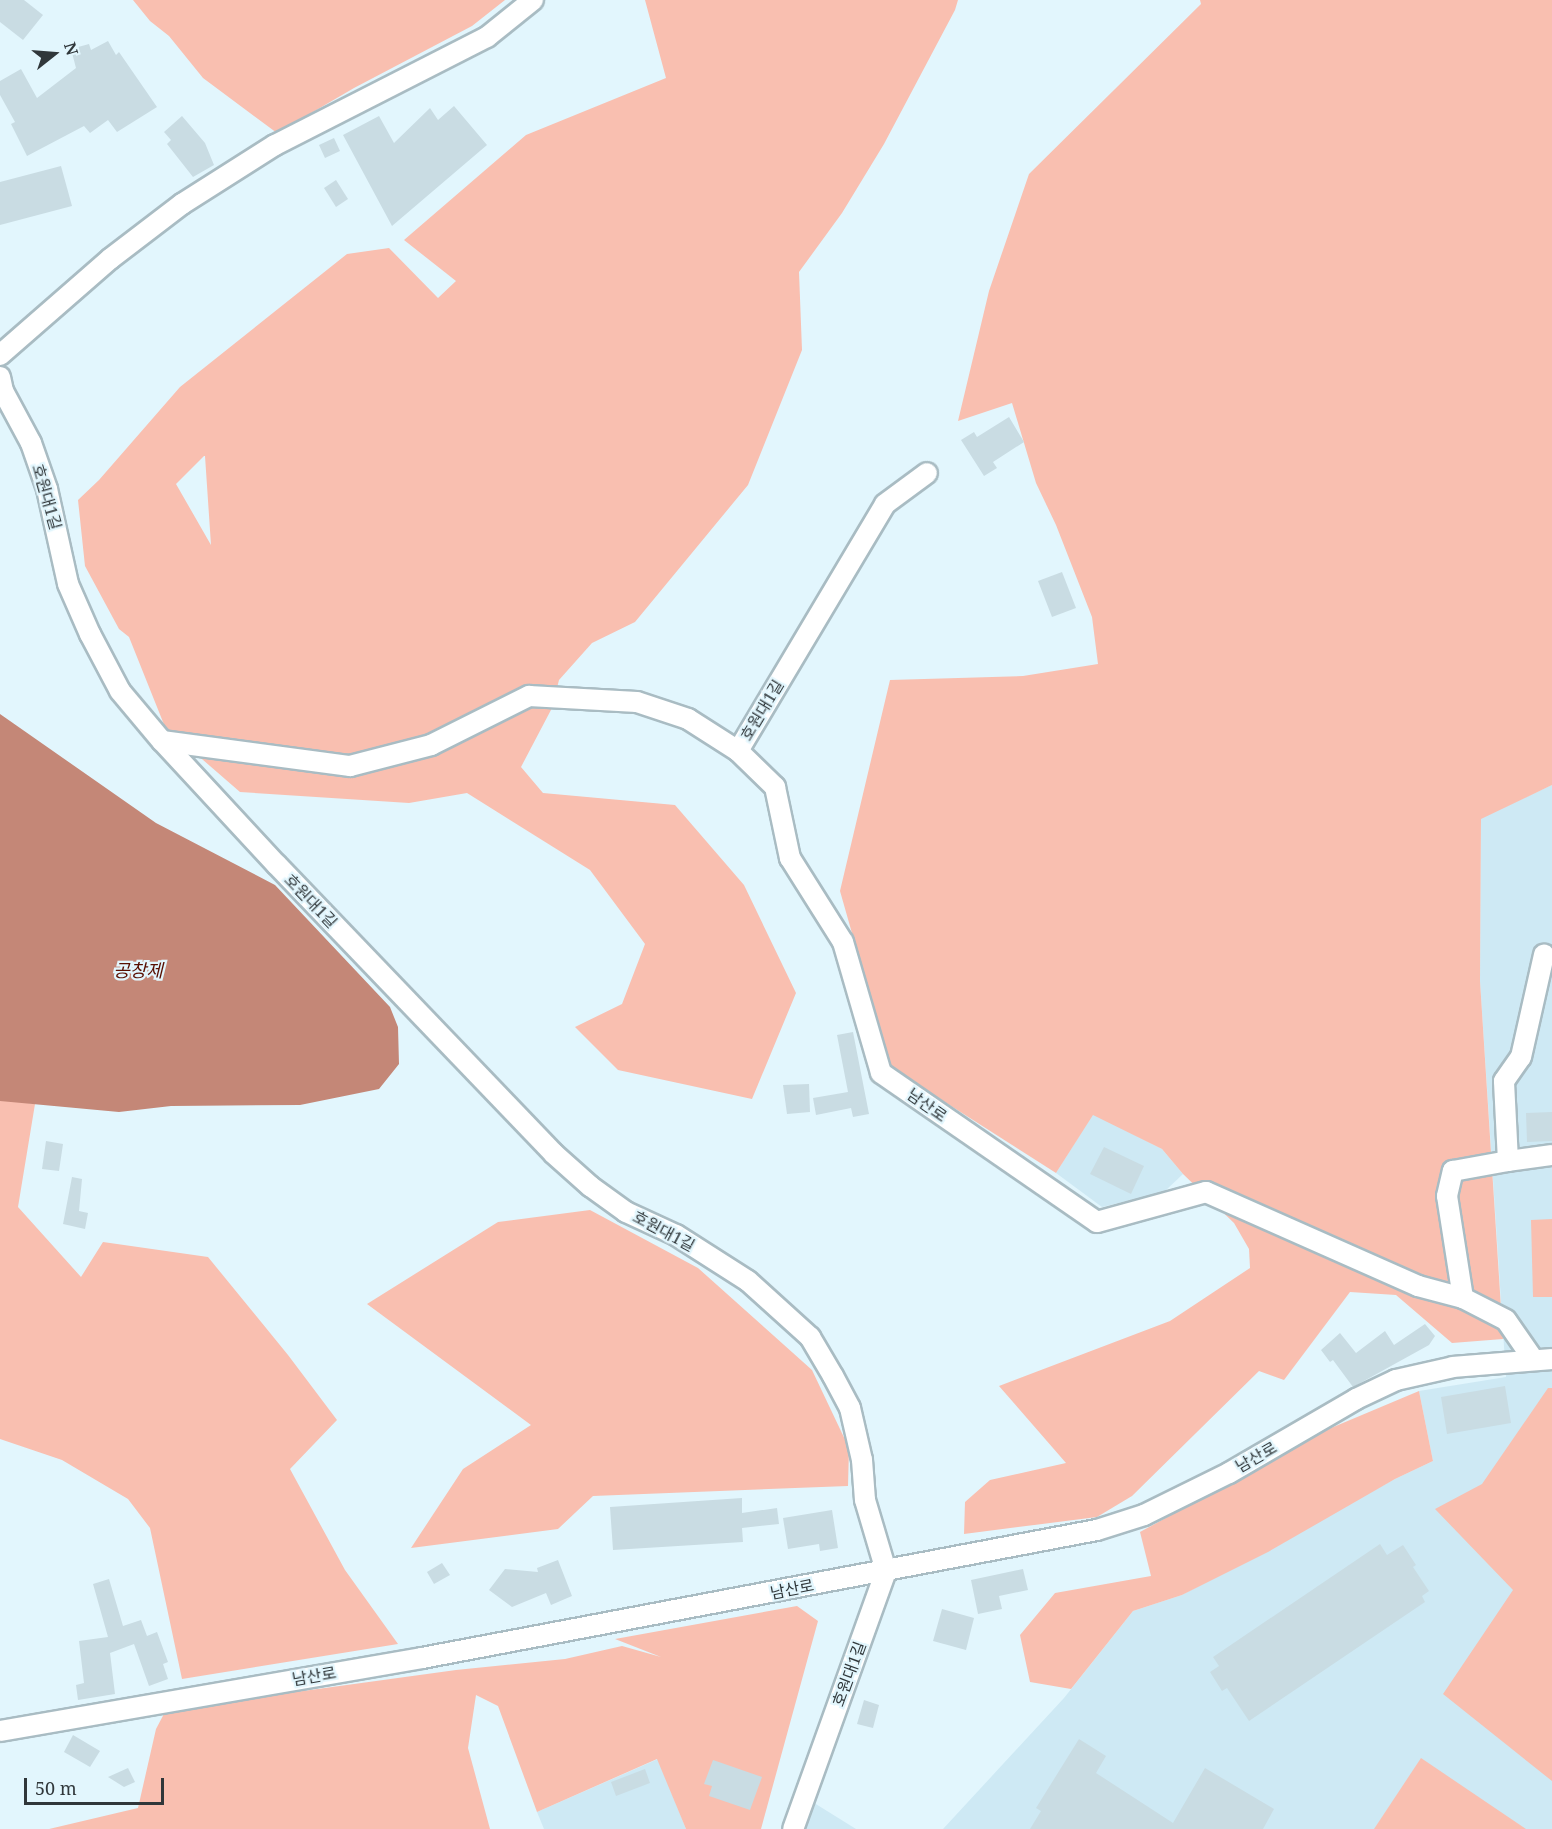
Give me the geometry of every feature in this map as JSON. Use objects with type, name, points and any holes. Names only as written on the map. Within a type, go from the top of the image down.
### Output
[{"type":"street","points":[[0,355],[110,259],[182,204],[275,145],[487,37],[533,0]]},
{"type":"street","name":"호원대1길","points":[[0,377],[3,391],[31,443],[44,480],[68,584],[90,634],[120,691],[162,741],[277,866],[553,1153],[590,1186],[626,1212],[676,1235],[748,1281],[810,1337],[850,1408],[862,1460],[865,1500],[886,1571],[793,1829]]},
{"type":"street","name":"호원대1길","points":[[162,741],[350,766],[431,745],[528,696],[637,702],[688,719],[738,751],[885,504],[927,473]]},
{"type":"street","name":"남산로","points":[[738,751],[775,787],[790,858],[843,942],[881,1073],[1097,1222],[1206,1192],[1418,1286],[1463,1298],[1506,1320],[1542,1359]]},
{"type":"street","points":[[1508,1161],[1504,1081],[1521,1057],[1544,955]]},
{"type":"street","points":[[1463,1298],[1447,1196],[1453,1171],[1552,1155]]},
{"type":"street","name":"남산로","points":[[0,1731],[434,1655],[1097,1530],[1144,1515],[1229,1473],[1356,1399],[1396,1380],[1453,1367],[1542,1359]]},
{"type":"shaded area","points":[[133,0],[505,0],[472,26],[354,88],[277,133],[203,78],[169,36],[150,21]]},
{"type":"shaded area","points":[[645,0],[958,0],[955,10],[884,144],[842,213],[799,272],[802,350],[748,485],[635,622],[592,643],[559,680],[552,708],[521,767],[543,793],[675,805],[744,885],[796,993],[752,1099],[618,1070],[575,1027],[622,1004],[645,944],[590,870],[467,793],[409,803],[240,792],[165,727],[129,637],[119,629],[85,566],[78,500],[99,480],[180,387],[347,254],[389,248],[438,298],[456,281],[404,240],[526,135],[666,78]],"holes":[[[205,456],[211,545],[176,484]]]},
{"type":"shaded area","points":[[1200,0],[1552,0],[1552,785],[1481,819],[1480,981],[1503,1339],[1452,1343],[1396,1295],[1350,1292],[1284,1380],[1259,1371],[1132,1496],[1097,1517],[964,1534],[965,1502],[990,1480],[1066,1463],[999,1386],[1170,1321],[1250,1268],[1249,1249],[1234,1223],[1183,1174],[1162,1149],[1093,1115],[1056,1173],[890,1067],[840,891],[890,680],[1023,676],[1098,664],[1092,617],[1056,525],[1036,483],[1012,403],[958,421],[989,291],[1029,174],[1201,4]]},
{"type":"shaded area","points":[[1552,785],[1552,1829],[943,1829],[1064,1698],[1133,1611],[1182,1595],[1395,1479],[1433,1461],[1419,1391],[1506,1377],[1480,981],[1481,818]]},
{"type":"shaded area","points":[[0,1099],[35,1104],[18,1207],[81,1277],[103,1242],[208,1257],[288,1355],[337,1420],[290,1469],[345,1570],[398,1644],[182,1679],[150,1528],[128,1499],[62,1460],[0,1439]]},
{"type":"shaded area","points":[[1093,1114],[1162,1149],[1183,1174],[1164,1192],[1102,1207],[1056,1173]]},
{"type":"shaded area","points":[[590,1210],[698,1268],[812,1370],[849,1448],[848,1486],[593,1496],[558,1529],[411,1548],[463,1469],[531,1425],[367,1304],[498,1222]]},
{"type":"shaded area","points":[[1552,1219],[1552,1297],[1533,1297],[1531,1220]]},
{"type":"shaded area","points":[[1548,1388],[1552,1388],[1552,1781],[1443,1694],[1513,1590],[1435,1509],[1482,1484]]},
{"type":"shaded area","points":[[1419,1391],[1433,1461],[1395,1479],[1268,1552],[1182,1595],[1133,1611],[1071,1689],[1030,1682],[1020,1635],[1055,1593],[1151,1576],[1140,1532],[1331,1428]]},
{"type":"shaded area","points":[[797,1606],[818,1621],[761,1829],[686,1829],[657,1759],[537,1812],[498,1706],[476,1695],[468,1748],[490,1829],[49,1829],[138,1808],[156,1729],[166,1710],[456,1670],[565,1659],[622,1646],[661,1657],[615,1639]]},
{"type":"shaded area","points":[[1421,1758],[1526,1829],[1374,1829]]},
{"type":"shaded area","points":[[658,1759],[686,1829],[544,1829],[537,1812]]},
{"type":"shaded area","points":[[811,1801],[856,1829],[802,1829]]},
{"type":"water","name":"공창제","points":[[0,714],[156,823],[275,885],[390,1007],[398,1027],[399,1064],[379,1089],[300,1105],[171,1106],[119,1112],[0,1101]]},
{"type":"building","points":[[0,0],[24,0],[43,15],[23,40],[0,22]]},
{"type":"building","points":[[108,41],[116,55],[119,52],[157,107],[117,132],[108,120],[90,133],[84,126],[27,156],[11,124],[15,122],[0,95],[0,81],[21,69],[37,98],[76,68],[71,49],[89,44],[91,50]]},
{"type":"building","points":[[454,106],[487,145],[392,226],[343,135],[379,116],[394,143],[430,108],[438,120]]},
{"type":"building","points":[[182,116],[205,143],[214,165],[193,177],[167,144],[171,140],[164,132]]},
{"type":"building","points":[[334,138],[340,151],[325,158],[319,145]]},
{"type":"building","points":[[61,166],[72,206],[0,225],[0,182]]},
{"type":"building","points":[[336,180],[348,199],[336,207],[324,188]]},
{"type":"building","points":[[1009,417],[1024,442],[993,462],[997,468],[984,476],[961,440],[974,432],[977,437]]},
{"type":"building","points":[[1062,572],[1076,608],[1052,617],[1038,581]]},
{"type":"building","points":[[853,1032],[869,1114],[853,1117],[851,1108],[816,1115],[813,1098],[848,1092],[837,1035]]},
{"type":"building","points":[[809,1084],[810,1112],[787,1114],[783,1085]]},
{"type":"building","points":[[1552,1112],[1552,1141],[1527,1142],[1526,1113]]},
{"type":"building","points":[[46,1141],[63,1144],[59,1171],[42,1169]]},
{"type":"building","points":[[1104,1147],[1144,1166],[1131,1194],[1090,1174]]},
{"type":"building","points":[[72,1177],[82,1179],[79,1211],[88,1213],[85,1229],[63,1224]]},
{"type":"building","points":[[1425,1324],[1435,1336],[1429,1345],[1353,1387],[1333,1360],[1330,1362],[1321,1350],[1340,1333],[1356,1353],[1385,1331],[1394,1345]]},
{"type":"building","points":[[1505,1386],[1511,1423],[1447,1434],[1441,1397]]},
{"type":"building","points":[[742,1498],[742,1513],[777,1508],[779,1524],[742,1528],[743,1542],[613,1550],[610,1507]]},
{"type":"building","points":[[832,1510],[838,1548],[820,1551],[819,1544],[788,1549],[783,1518]]},
{"type":"building","points":[[1380,1544],[1387,1555],[1403,1545],[1416,1565],[1413,1567],[1429,1591],[1422,1596],[1425,1602],[1249,1721],[1227,1688],[1222,1691],[1210,1672],[1219,1666],[1213,1657]]},
{"type":"building","points":[[558,1560],[572,1596],[551,1605],[546,1593],[512,1607],[489,1590],[505,1569],[538,1572],[537,1568]]},
{"type":"building","points":[[442,1563],[450,1575],[434,1584],[427,1572]]},
{"type":"building","points":[[1023,1569],[1028,1590],[999,1596],[1002,1609],[978,1614],[971,1580]]},
{"type":"building","points":[[109,1579],[123,1626],[141,1620],[147,1636],[157,1632],[168,1662],[163,1664],[168,1679],[149,1686],[134,1644],[110,1653],[115,1694],[78,1700],[76,1685],[84,1683],[79,1641],[108,1637],[93,1584]]},
{"type":"building","points":[[942,1609],[974,1618],[966,1650],[933,1641]]},
{"type":"building","points":[[864,1700],[879,1705],[873,1728],[857,1724]]},
{"type":"building","points":[[73,1735],[100,1751],[90,1767],[64,1752]]},
{"type":"building","points":[[1079,1739],[1106,1756],[1096,1773],[1173,1823],[1205,1768],[1274,1809],[1263,1829],[1030,1829],[1041,1811],[1036,1808]]},
{"type":"building","points":[[713,1760],[762,1777],[750,1810],[709,1796],[712,1786],[704,1784]]},
{"type":"building","points":[[128,1768],[135,1782],[124,1787],[108,1777]]},
{"type":"building","points":[[645,1769],[650,1783],[616,1796],[611,1782]]}]
